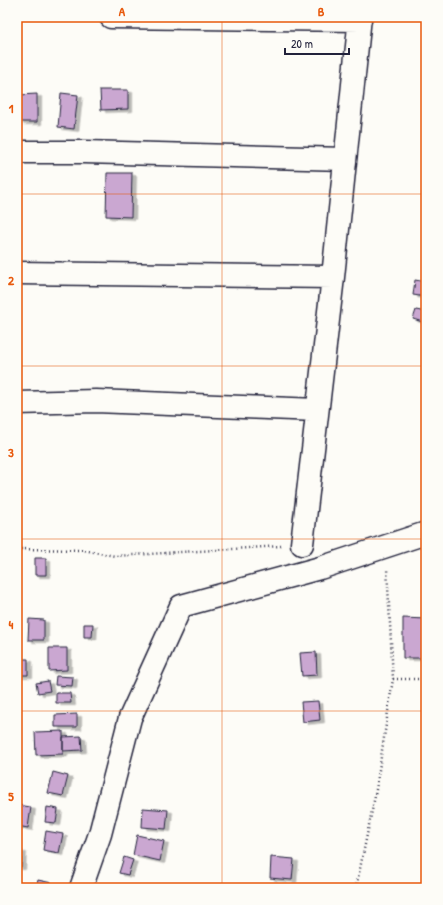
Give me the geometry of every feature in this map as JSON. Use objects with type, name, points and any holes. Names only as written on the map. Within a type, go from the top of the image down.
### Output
[{"type":"street","points":[[111,17],[360,18],[333,277],[302,544]]},
{"type":"street","points":[[17,152],[84,152],[345,159]]},
{"type":"street","points":[[17,273],[333,277]]},
{"type":"street","points":[[17,403],[96,401],[317,410]]},
{"type":"street","points":[[81,888],[100,834],[130,718],[181,606],[320,568],[426,533]]},
{"type":"path","points":[[17,549],[83,550],[115,556],[302,544]]},
{"type":"path","points":[[356,888],[375,796],[393,679],[386,547]]},
{"type":"path","points":[[393,679],[426,680]]},
{"type":"building","points":[[100,90],[128,90],[128,109],[101,110]]},
{"type":"building","points":[[61,93],[78,95],[74,129],[58,127]]},
{"type":"building","points":[[37,94],[37,122],[19,122],[19,95]]},
{"type":"building","points":[[107,173],[132,173],[131,217],[106,216]]},
{"type":"building","points":[[415,280],[426,282],[426,297],[413,295]]},
{"type":"building","points":[[416,310],[426,312],[426,323],[413,319]]},
{"type":"building","points":[[35,558],[46,558],[46,575],[35,575]]},
{"type":"building","points":[[403,618],[426,619],[426,658],[403,658]]},
{"type":"building","points":[[29,619],[44,620],[44,640],[28,640]]},
{"type":"building","points":[[84,624],[93,624],[92,637],[84,637]]},
{"type":"building","points":[[49,648],[67,648],[67,670],[49,671]]},
{"type":"building","points":[[316,652],[317,675],[302,676],[300,653]]},
{"type":"building","points":[[17,659],[28,659],[28,675],[17,675]]},
{"type":"building","points":[[56,676],[73,677],[72,686],[55,685]]},
{"type":"building","points":[[48,681],[50,691],[38,693],[36,683]]},
{"type":"building","points":[[56,693],[70,693],[71,703],[56,703]]},
{"type":"building","points":[[318,701],[320,720],[303,722],[301,702]]},
{"type":"building","points":[[77,714],[77,727],[55,727],[55,715]]},
{"type":"building","points":[[63,731],[63,754],[36,755],[35,732]]},
{"type":"building","points":[[81,736],[82,750],[63,751],[63,737]]},
{"type":"building","points":[[53,772],[68,776],[63,796],[48,793]]},
{"type":"building","points":[[17,805],[31,807],[28,828],[17,826]]},
{"type":"building","points":[[47,807],[58,809],[56,823],[45,822]]},
{"type":"building","points":[[143,808],[168,810],[166,829],[142,827]]},
{"type":"building","points":[[46,831],[63,834],[59,853],[43,850]]},
{"type":"building","points":[[137,835],[164,841],[160,861],[133,855]]},
{"type":"building","points":[[17,850],[22,850],[21,867],[17,867]]},
{"type":"building","points":[[124,857],[133,860],[128,875],[119,873]]},
{"type":"building","points":[[271,857],[294,859],[292,880],[270,878]]},
{"type":"building","points":[[38,880],[52,883],[51,888],[36,888]]}]
